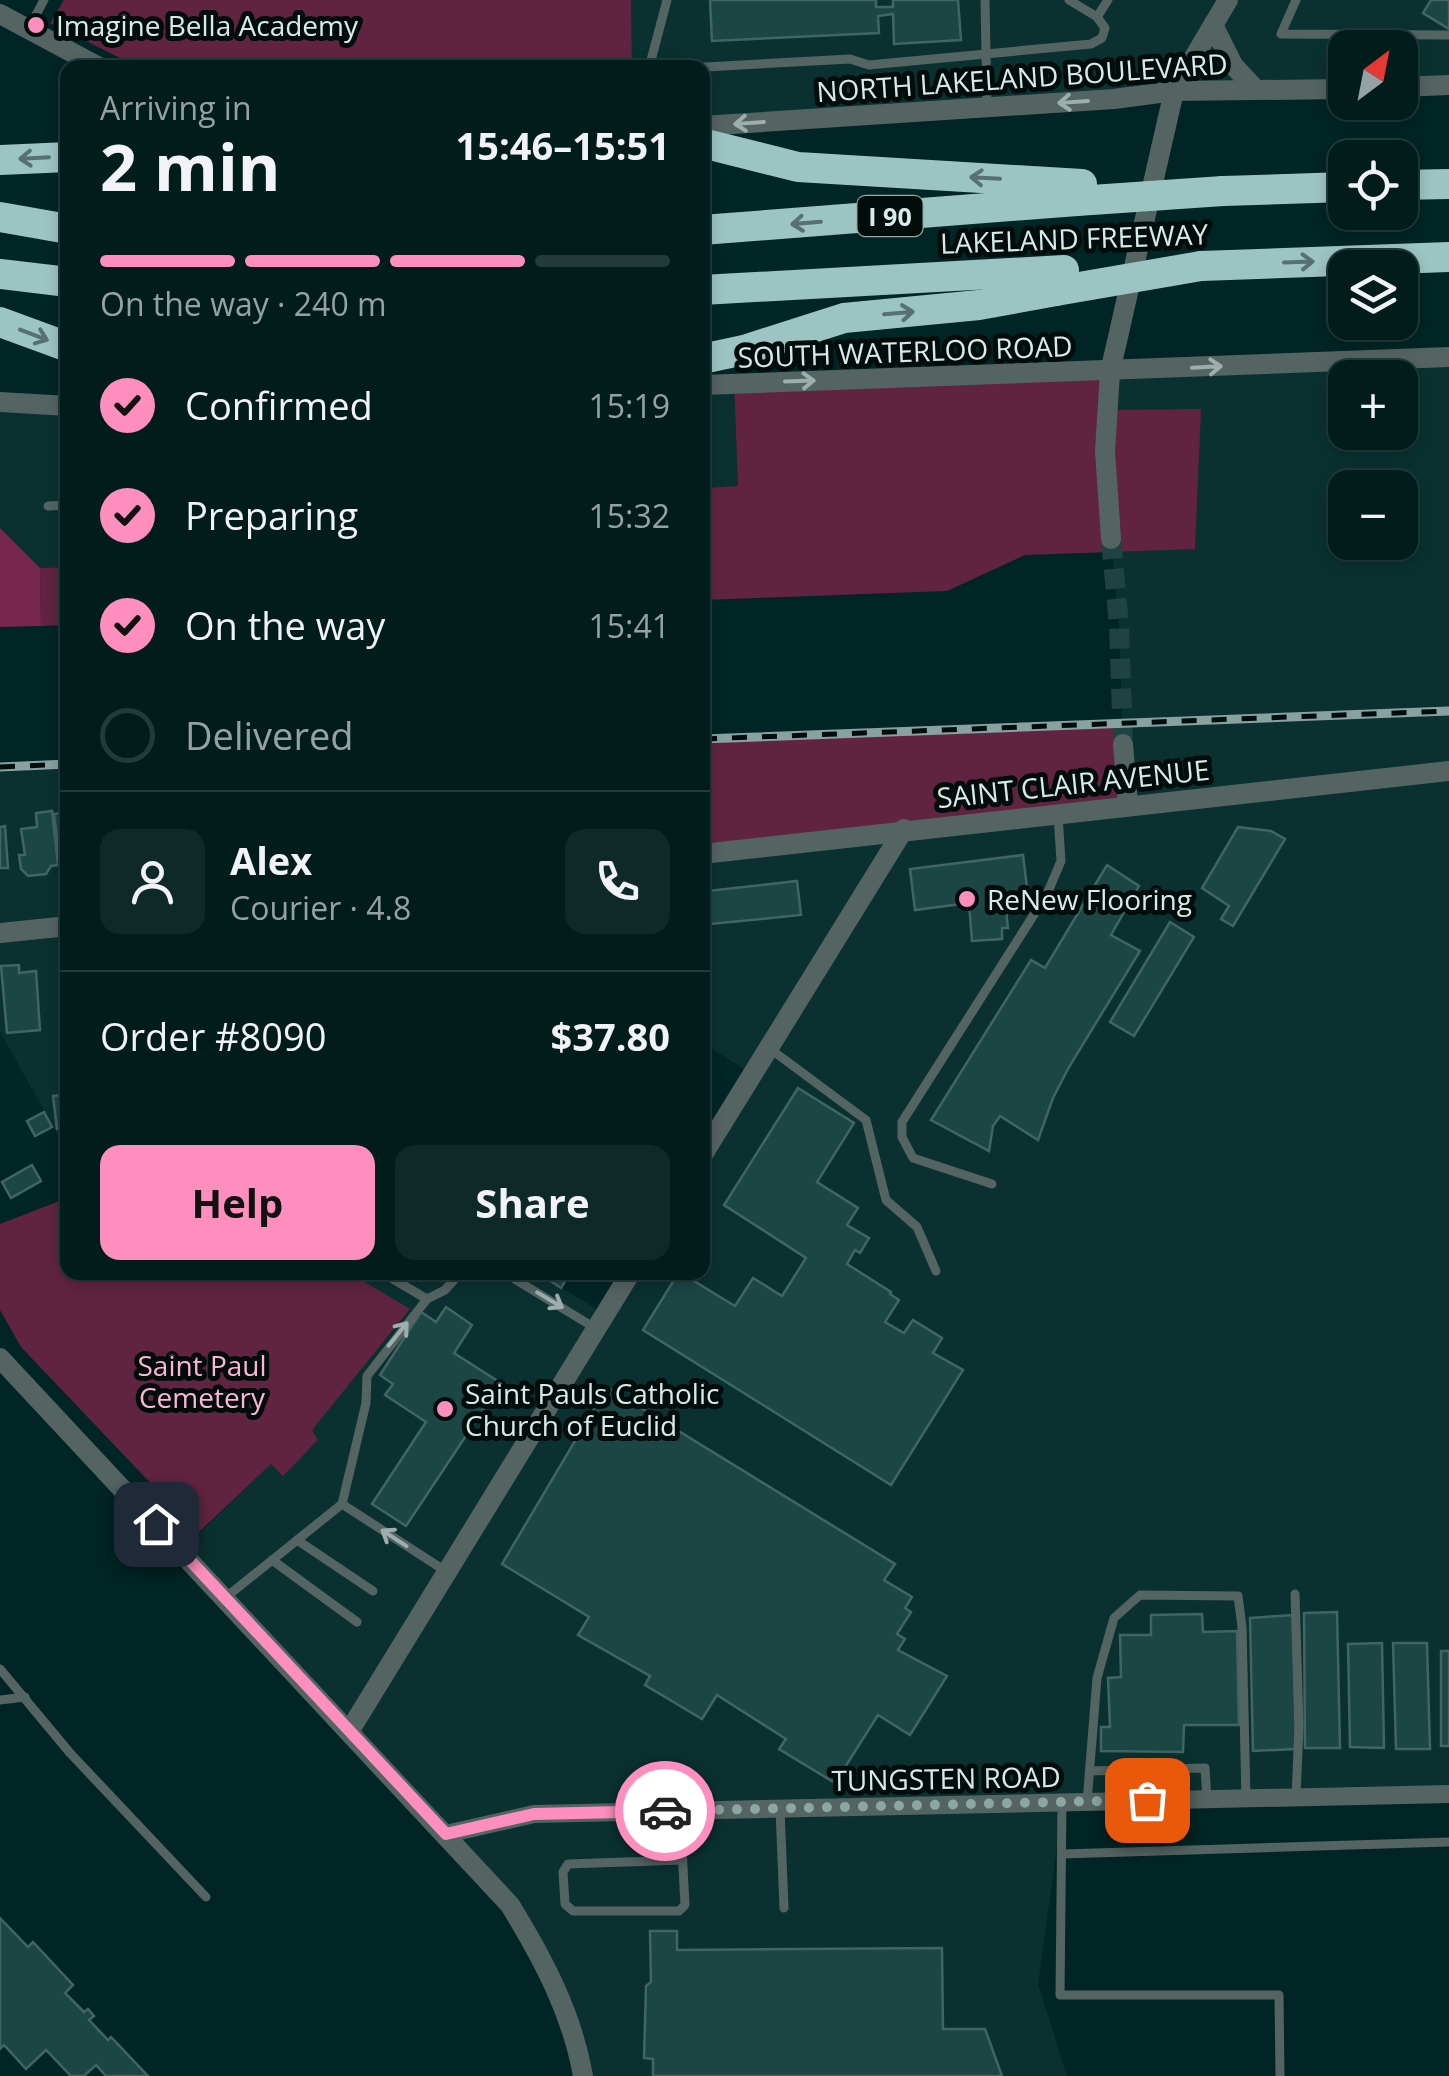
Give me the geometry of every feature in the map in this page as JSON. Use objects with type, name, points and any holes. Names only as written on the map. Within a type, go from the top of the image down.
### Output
[{"type":"highway","points":[[710,145],[798,167],[1080,192]]},
{"type":"highway","points":[[0,160],[60,157]]},
{"type":"highway","points":[[1418,185],[1449,184]]},
{"type":"highway","name":"LAKELAND FREEWAY","points":[[710,229],[1080,192],[1328,188]]},
{"type":"highway","points":[[0,217],[60,227]]},
{"type":"highway","name":"LAKELAND FREEWAY","points":[[710,290],[1060,281],[1201,266],[1449,257]]},
{"type":"highway","points":[[0,274],[60,281]]},
{"type":"highway","points":[[710,358],[844,318],[979,305],[1060,281]]},
{"type":"highway","points":[[0,322],[60,345]]},
{"type":"street","points":[[1111,539],[1105,450],[1110,372],[1174,91],[1228,0]]},
{"type":"street","points":[[0,14],[87,60]]},
{"type":"street","points":[[1213,25],[1233,65],[1256,90]]},
{"type":"street","points":[[1418,86],[1449,85]]},
{"type":"street","name":"NORTH LAKELAND BOULEVARD","points":[[710,125],[1114,99],[1174,91],[1328,89]]},
{"type":"street","name":"SOUTH WATERLOO ROAD","points":[[710,384],[1449,357]]},
{"type":"street","points":[[0,402],[60,406]]},
{"type":"street","points":[[1123,744],[1128,806]]},
{"type":"street","name":"SAINT CLAIR AVENUE","points":[[710,853],[1449,771]]},
{"type":"street","points":[[710,1143],[904,829]]},
{"type":"street","points":[[0,933],[60,927]]},
{"type":"street","points":[[350,1730],[626,1280]]},
{"type":"street","points":[[1,1362],[510,1905],[541,1956],[564,2009],[583,2076]]},
{"type":"street","name":"TUNGSTEN ROAD","points":[[446,1834],[534,1814],[1449,1794]]},
{"type":"lane","points":[[28,28],[44,0]]},
{"type":"lane","points":[[651,60],[668,0]]},
{"type":"lane","points":[[985,0],[988,108]]},
{"type":"lane","points":[[710,67],[850,59],[868,65],[1092,44],[1102,38],[1105,28],[1097,17],[1069,0]]},
{"type":"lane","points":[[1097,17],[1108,0]]},
{"type":"lane","points":[[1296,0],[1281,34],[1449,35]]},
{"type":"lane","points":[[48,506],[60,505]]},
{"type":"lane","points":[[992,1184],[913,1158],[902,1137],[902,1122],[1048,894],[1061,861],[1058,812]]},
{"type":"lane","points":[[769,1048],[866,1120],[886,1200],[918,1228],[936,1271]]},
{"type":"lane","points":[[394,1280],[426,1300]]},
{"type":"lane","points":[[226,1598],[342,1504],[370,1368],[426,1300],[453,1280]]},
{"type":"lane","points":[[516,1280],[596,1329]]},
{"type":"lane","points":[[342,1504],[447,1572]]},
{"type":"lane","points":[[297,1540],[373,1590]]},
{"type":"lane","points":[[272,1560],[357,1622]]},
{"type":"lane","points":[[1295,1594],[1299,1726],[1296,1797]]},
{"type":"lane","points":[[1087,1802],[1097,1678],[1114,1618],[1140,1595],[1238,1596],[1246,1798]]},
{"type":"lane","points":[[0,1669],[70,1753],[206,1897]]},
{"type":"lane","points":[[0,1700],[24,1696]]},
{"type":"lane","points":[[1090,1771],[1205,1768],[1208,1799]]},
{"type":"lane","points":[[1062,1802],[1060,1995],[1279,1996],[1280,2076]]},
{"type":"lane","points":[[780,1809],[784,1908]]},
{"type":"lane","points":[[680,1811],[683,1860],[685,1904],[679,1911],[573,1911],[565,1904],[563,1872],[568,1864],[683,1860]]},
{"type":"lane","points":[[1062,1854],[1449,1842]]},
{"type":"shaded area","points":[[631,0],[1449,0],[1449,85],[1418,86],[1418,30],[1328,30],[1328,90],[710,126],[710,60],[632,60]]},
{"type":"shaded area","points":[[1449,357],[1449,1794],[1063,1803],[1038,1984],[1067,2076],[583,2076],[510,1905],[181,1551],[271,1464],[282,1475],[318,1441],[311,1430],[410,1310],[361,1280],[549,1280],[605,1314],[627,1280],[710,1280],[710,1145],[753,1075],[710,1047],[710,852],[1123,744],[1119,625],[1109,516],[1110,372],[1328,362],[1328,450],[1418,450],[1418,360],[1381,360]]},
{"type":"shaded area","points":[[734,384],[738,486],[710,488],[710,385]]},
{"type":"shaded area","points":[[0,402],[60,406],[60,567],[40,568],[0,528]]},
{"type":"shaded area","points":[[0,528],[40,568],[41,626],[0,627]]},
{"type":"shaded area","points":[[60,764],[60,1139],[0,1032],[0,767]]},
{"type":"green space","points":[[64,0],[631,0],[632,60],[124,60],[50,23]]},
{"type":"green space","points":[[1110,372],[1108,410],[1201,409],[1195,549],[1025,555],[947,591],[710,600],[710,488],[738,486],[734,384]]},
{"type":"green space","points":[[60,567],[60,625],[41,626],[40,568]]},
{"type":"green space","points":[[1122,723],[1128,805],[710,853],[710,739]]},
{"type":"green space","name":"Saint Paul Cemetery","points":[[60,1201],[60,1280],[362,1280],[410,1309],[312,1430],[318,1440],[283,1476],[271,1464],[198,1533],[21,1347],[0,1310],[0,1224]]},
{"type":"building","points":[[710,0],[876,0],[876,7],[893,7],[893,0],[958,0],[961,40],[894,44],[893,14],[878,16],[879,33],[712,41]]},
{"type":"building","points":[[1431,0],[1449,0],[1449,29],[1423,13]]},
{"type":"building","points":[[52,811],[58,865],[51,866],[46,874],[28,876],[21,869],[19,855],[25,855],[21,829],[37,827],[36,813]]},
{"type":"building","points":[[60,813],[60,863],[54,814]]},
{"type":"building","points":[[5,826],[8,868],[0,868],[0,827]]},
{"type":"building","points":[[1238,827],[1271,831],[1285,839],[1233,926],[1221,919],[1229,906],[1202,888]]},
{"type":"building","name":"ReNew Flooring","points":[[1023,855],[1028,896],[1020,896],[1021,909],[1006,910],[1008,928],[1002,928],[1002,939],[972,941],[969,903],[915,910],[910,869]]},
{"type":"building","points":[[1107,865],[1139,886],[1111,935],[1140,951],[1069,1067],[1038,1140],[1000,1116],[993,1126],[989,1151],[931,1120],[1031,960],[1045,968]]},
{"type":"building","points":[[797,881],[801,915],[711,924],[710,891]]},
{"type":"building","points":[[1170,922],[1194,937],[1134,1036],[1110,1022]]},
{"type":"building","points":[[19,965],[19,973],[36,971],[40,1030],[7,1033],[1,966]]},
{"type":"building","points":[[798,1088],[854,1123],[817,1182],[858,1208],[847,1225],[869,1238],[847,1264],[899,1300],[885,1322],[904,1333],[913,1320],[942,1338],[933,1353],[963,1370],[891,1485],[643,1330],[674,1280],[692,1280],[735,1306],[753,1278],[782,1296],[806,1258],[724,1205]]},
{"type":"building","points":[[60,1095],[60,1129],[57,1129],[53,1096]]},
{"type":"building","points":[[44,1112],[52,1127],[35,1136],[27,1121]]},
{"type":"building","points":[[32,1165],[41,1181],[11,1198],[2,1182]]},
{"type":"building","points":[[549,1280],[566,1280],[561,1288]]},
{"type":"building","name":"Saint Pauls Catholic Church of Euclid","points":[[446,1307],[472,1325],[454,1353],[501,1383],[406,1526],[372,1504],[426,1422],[385,1395],[393,1384],[380,1375],[421,1312],[436,1322]]},
{"type":"building","points":[[607,1387],[895,1564],[884,1580],[912,1597],[905,1608],[911,1612],[897,1634],[905,1639],[898,1650],[947,1676],[910,1735],[878,1715],[835,1783],[779,1749],[786,1739],[717,1695],[702,1719],[645,1685],[650,1676],[578,1635],[589,1617],[502,1564]]},
{"type":"building","points":[[1337,1612],[1340,1748],[1305,1748],[1304,1613]]},
{"type":"building","points":[[1202,1614],[1203,1632],[1237,1631],[1239,1725],[1184,1725],[1183,1752],[1101,1751],[1101,1727],[1110,1727],[1108,1678],[1121,1677],[1120,1635],[1151,1635],[1151,1615]]},
{"type":"building","points":[[1293,1615],[1296,1749],[1253,1751],[1250,1618]]},
{"type":"building","points":[[1382,1643],[1384,1748],[1350,1747],[1348,1644]]},
{"type":"building","points":[[1393,1643],[1427,1643],[1430,1749],[1396,1749]]},
{"type":"building","points":[[1441,1651],[1449,1651],[1449,1746],[1441,1746]]},
{"type":"building","points":[[0,1918],[28,1947],[33,1942],[73,1985],[65,1993],[84,2012],[88,2009],[94,2016],[89,2020],[148,2076],[106,2076],[96,2065],[84,2076],[71,2076],[46,2050],[26,2069],[4,2045],[0,2049]]},
{"type":"building","points":[[650,1931],[677,1931],[677,1950],[942,1948],[943,2029],[985,2029],[1002,2076],[653,2076],[653,2059],[644,2058],[646,1986],[651,1982]]},
{"type":"tunnel","points":[[1111,539],[1123,744]]},
{"type":"railway","points":[[710,739],[1449,711]]},
{"type":"railway","points":[[0,767],[60,764]]},
{"type":"way so far","points":[[665,1811],[1147,1800]]},
{"type":"place","name":"Imagine Bella Academy","points":[[36,25]]},
{"type":"place","name":"ReNew Flooring","points":[[967,899]]},
{"type":"place","name":"Saint Pauls Catholic Church of Euclid","points":[[445,1409]]},
{"type":"route","points":[[156,1524],[446,1834],[534,1814],[665,1811]]}]
